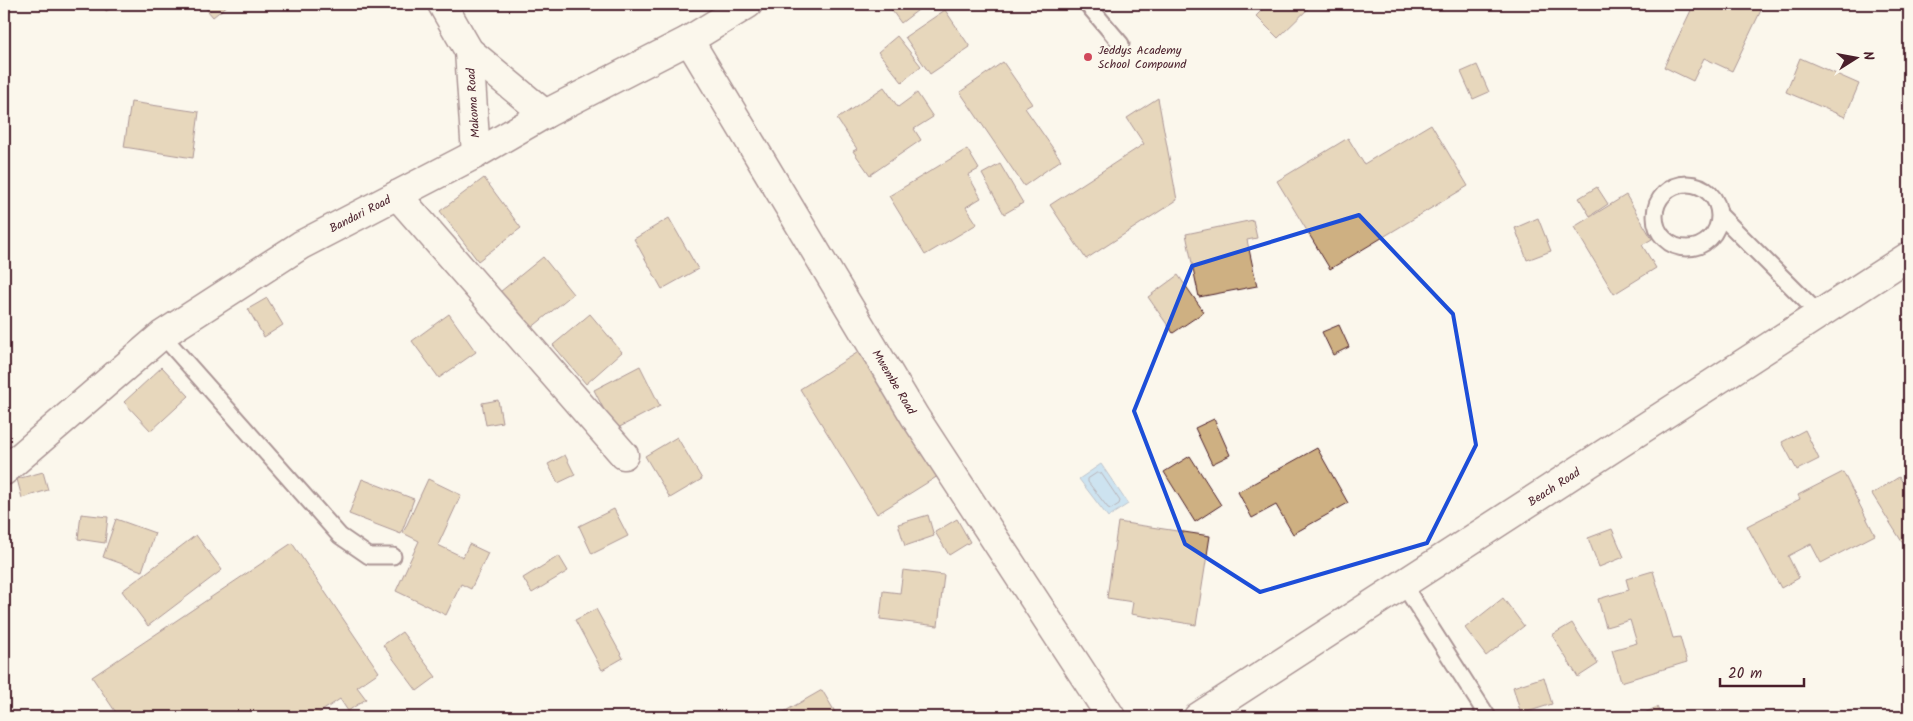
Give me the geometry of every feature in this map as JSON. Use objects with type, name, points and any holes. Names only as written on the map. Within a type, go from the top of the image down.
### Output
[{"type":"street","name":"Makoma Road","points":[[442,4],[469,51],[545,114]]},
{"type":"street","name":"Bandari Road","points":[[4,471],[162,335],[301,245],[476,154],[545,114],[688,40],[748,4]]},
{"type":"street","name":"Mwembe Road","points":[[688,40],[915,417],[1111,717]]},
{"type":"street","name":"Makoma Road","points":[[469,51],[476,154]]},
{"type":"street","points":[[397,195],[624,455]]},
{"type":"street","name":"Beach Road","points":[[1198,717],[1909,256]]},
{"type":"lane","points":[[1087,4],[1121,44]]},
{"type":"lane","points":[[1720,214],[1716,231],[1704,244],[1688,249],[1672,246],[1659,234],[1654,218],[1657,201],[1669,189],[1685,183],[1702,187],[1714,198],[1720,214],[1819,314]]},
{"type":"lane","points":[[162,335],[340,536],[369,556],[393,556]]},
{"type":"lane","points":[[1403,584],[1488,717]]},
{"type":"highlighted area","points":[[1359,215],[1453,314],[1476,445],[1427,543],[1260,592],[1185,544],[1134,411],[1192,266]]},
{"type":"water","points":[[1101,464],[1128,504],[1108,517],[1079,479]]},
{"type":"building","points":[[102,4],[120,4],[106,11]]},
{"type":"building","points":[[202,4],[229,4],[213,17]]},
{"type":"building","points":[[887,4],[926,4],[901,23]]},
{"type":"building","points":[[1268,4],[1313,4],[1278,38],[1256,16]]},
{"type":"building","points":[[1694,4],[1764,4],[1732,71],[1704,58],[1693,81],[1664,67]]},
{"type":"building","points":[[945,10],[970,47],[930,74],[905,37]]},
{"type":"building","points":[[897,36],[921,66],[902,82],[878,52]]},
{"type":"building","points":[[1800,58],[1859,84],[1845,117],[1786,92]]},
{"type":"building","points":[[1003,62],[1032,104],[1025,108],[1061,160],[1024,186],[960,92]]},
{"type":"building","points":[[1477,65],[1489,92],[1473,99],[1461,72]]},
{"type":"building","points":[[884,87],[898,107],[917,93],[933,117],[914,129],[921,140],[870,175],[853,151],[857,149],[837,119]]},
{"type":"building","points":[[1158,98],[1177,200],[1086,259],[1050,205],[1144,144],[1127,118]]},
{"type":"building","points":[[131,102],[199,112],[193,158],[124,147]]},
{"type":"building","points":[[1431,124],[1468,186],[1330,269],[1277,181],[1348,138],[1364,164]]},
{"type":"building","points":[[967,149],[979,169],[968,175],[981,198],[966,207],[977,224],[925,255],[889,196]]},
{"type":"building","points":[[1000,164],[1023,203],[1004,214],[982,174]]},
{"type":"building","points":[[484,178],[521,228],[478,261],[440,211]]},
{"type":"building","points":[[1597,187],[1608,204],[1590,216],[1579,198]]},
{"type":"building","points":[[1626,195],[1652,239],[1642,245],[1656,268],[1614,294],[1574,227]]},
{"type":"building","points":[[669,218],[698,269],[662,289],[634,239]]},
{"type":"building","points":[[1538,218],[1551,251],[1527,260],[1515,228]]},
{"type":"building","points":[[1253,220],[1257,238],[1247,240],[1257,286],[1199,297],[1186,234]]},
{"type":"building","points":[[543,257],[573,294],[525,333],[495,296]]},
{"type":"building","points":[[1178,275],[1204,312],[1173,333],[1148,297]]},
{"type":"building","points":[[267,298],[283,325],[264,337],[248,309]]},
{"type":"building","points":[[449,314],[476,352],[439,378],[412,341]]},
{"type":"building","points":[[590,314],[622,352],[586,384],[553,345]]},
{"type":"building","points":[[1339,325],[1349,347],[1333,355],[1322,332]]},
{"type":"building","points":[[860,351],[938,476],[877,514],[800,389]]},
{"type":"building","points":[[640,366],[660,406],[614,430],[594,390]]},
{"type":"building","points":[[162,367],[189,396],[151,431],[124,402]]},
{"type":"building","points":[[498,400],[502,422],[486,425],[482,403]]},
{"type":"building","points":[[1214,419],[1230,455],[1212,464],[1195,428]]},
{"type":"building","points":[[1805,430],[1819,459],[1797,470],[1782,442]]},
{"type":"building","points":[[677,437],[702,479],[670,498],[645,456]]},
{"type":"building","points":[[1317,448],[1348,503],[1293,534],[1276,505],[1252,518],[1238,492]]},
{"type":"building","points":[[565,455],[575,475],[558,483],[548,464]]},
{"type":"building","points":[[1190,456],[1221,505],[1195,522],[1164,472]]},
{"type":"building","points":[[43,472],[48,490],[22,498],[17,479]]},
{"type":"building","points":[[1843,472],[1875,535],[1821,563],[1811,544],[1788,556],[1799,578],[1781,588],[1747,526],[1800,499],[1798,495]]},
{"type":"building","points":[[1899,477],[1909,491],[1909,553],[1872,494]]},
{"type":"building","points":[[362,479],[414,499],[401,534],[349,514]]},
{"type":"building","points":[[428,479],[461,495],[438,545],[463,557],[469,544],[488,553],[471,589],[461,584],[446,615],[396,591],[419,541],[403,533]]},
{"type":"building","points":[[614,509],[628,536],[592,554],[579,526]]},
{"type":"building","points":[[81,514],[108,517],[105,543],[78,539]]},
{"type":"building","points":[[928,515],[934,536],[905,546],[898,524]]},
{"type":"building","points":[[116,519],[155,533],[142,571],[103,557]]},
{"type":"building","points":[[957,519],[970,542],[949,555],[935,532]]},
{"type":"building","points":[[1118,522],[1210,536],[1196,625],[1131,614],[1133,602],[1107,598]]},
{"type":"building","points":[[1612,529],[1624,557],[1599,567],[1588,538]]},
{"type":"building","points":[[196,535],[222,570],[148,626],[122,591]]},
{"type":"building","points":[[292,543],[379,672],[357,687],[366,699],[348,711],[340,699],[313,717],[119,717],[92,677]]},
{"type":"building","points":[[559,556],[568,571],[532,593],[523,578]]},
{"type":"building","points":[[903,570],[944,575],[938,626],[880,619],[883,591],[900,593]]},
{"type":"building","points":[[1653,571],[1673,638],[1680,637],[1687,662],[1621,682],[1612,650],[1637,643],[1630,620],[1606,627],[1598,599],[1629,590],[1626,579]]},
{"type":"building","points":[[1503,598],[1524,626],[1486,656],[1465,628]]},
{"type":"building","points":[[596,609],[623,658],[602,670],[575,620]]},
{"type":"building","points":[[1572,623],[1598,664],[1578,677],[1552,635]]},
{"type":"building","points":[[402,632],[436,677],[417,691],[383,645]]},
{"type":"building","points":[[1544,677],[1552,704],[1521,714],[1513,687]]},
{"type":"building","points":[[822,690],[838,717],[775,717]]},
{"type":"building","points":[[1657,707],[1662,717],[1636,717]]},
{"type":"building","points":[[1480,710],[1483,717],[1461,717]]},
{"type":"place","name":"Jeddys Academy School Compound","points":[[1088,57]]}]
